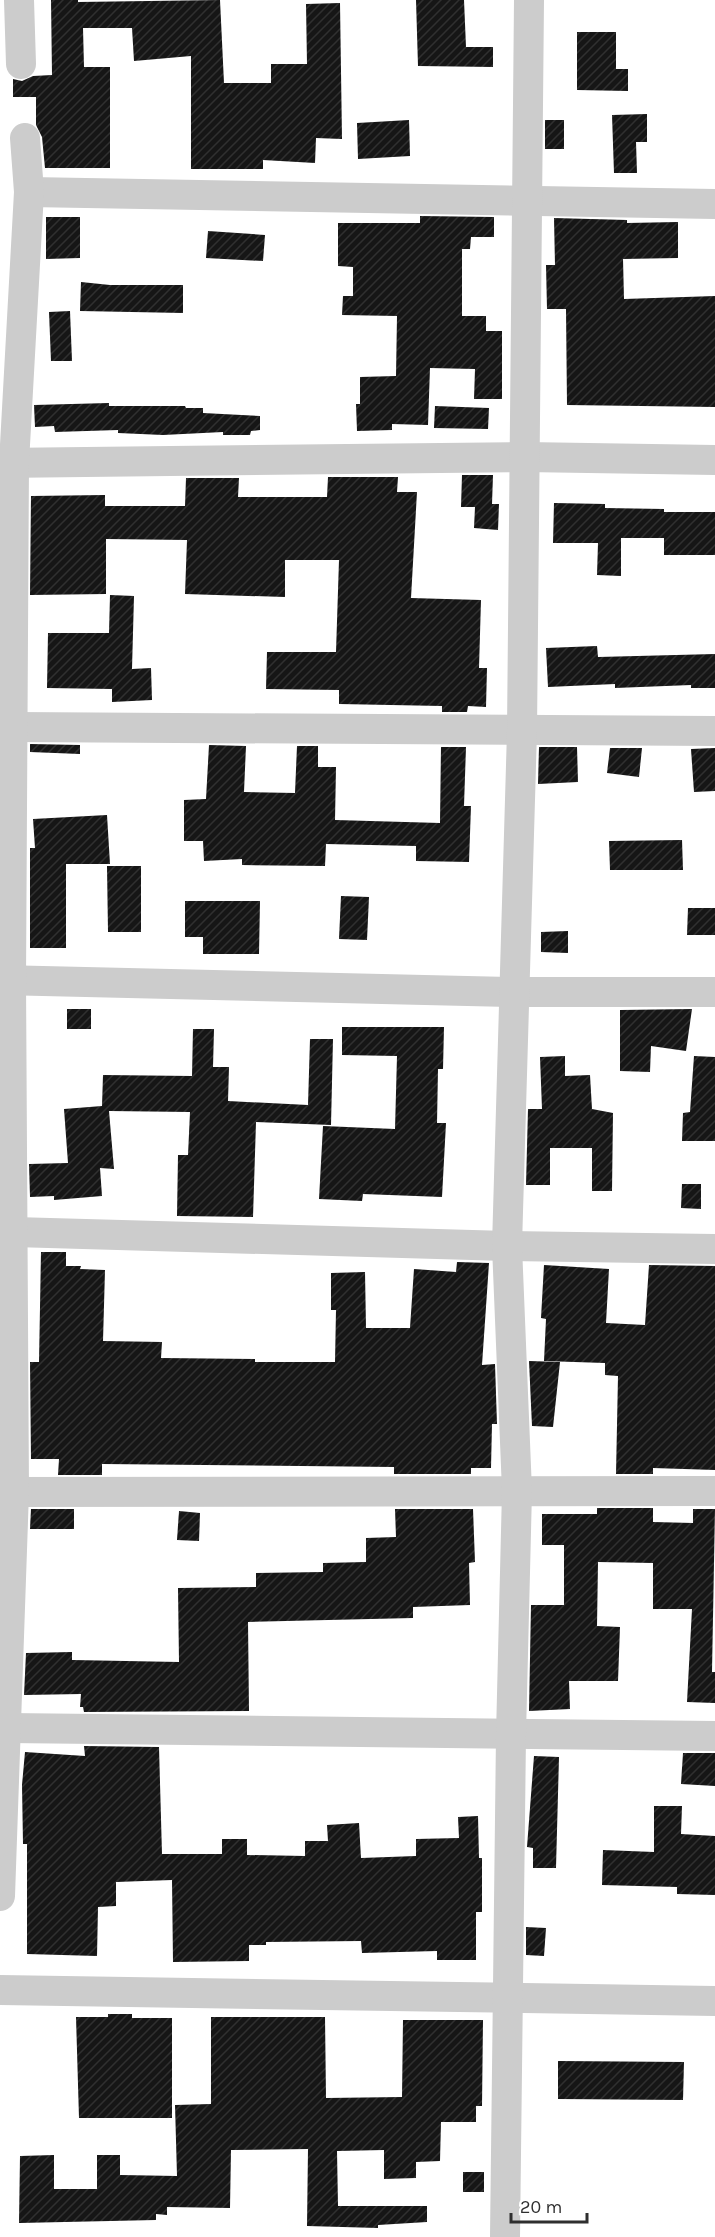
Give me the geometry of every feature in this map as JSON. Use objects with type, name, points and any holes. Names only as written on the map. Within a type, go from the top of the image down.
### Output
[{"type":"street","points":[[19,0],[21,64]]},
{"type":"street","points":[[506,2237],[511,1735],[517,1491],[507,1246],[522,731],[529,0]]},
{"type":"street","points":[[0,1896],[7,1728],[7,1492],[14,1232],[5,980],[14,727],[7,463],[28,192],[25,138]]},
{"type":"street","points":[[28,192],[715,204]]},
{"type":"street","points":[[7,463],[525,457],[715,460]]},
{"type":"street","points":[[14,727],[715,731]]},
{"type":"street","points":[[5,980],[515,992],[715,992]]},
{"type":"street","points":[[14,1232],[507,1246],[715,1249]]},
{"type":"street","points":[[7,1492],[715,1491]]},
{"type":"street","points":[[7,1728],[715,1736]]},
{"type":"street","points":[[0,1990],[715,2001]]},
{"type":"building","points":[[51,0],[78,0],[78,2],[220,0],[224,83],[271,83],[271,64],[307,64],[306,4],[340,3],[342,139],[316,138],[315,163],[263,160],[263,169],[191,169],[191,56],[134,61],[132,28],[83,28],[84,67],[110,67],[110,168],[45,168],[42,137],[36,125],[36,97],[13,97],[13,79],[22,81],[33,76],[52,75]]},
{"type":"building","points":[[416,0],[464,0],[466,47],[493,47],[493,67],[418,66]]},
{"type":"building","points":[[577,32],[616,32],[616,69],[628,69],[628,91],[577,90]]},
{"type":"building","points":[[647,114],[647,142],[636,142],[637,173],[614,173],[612,115]]},
{"type":"building","points":[[409,120],[410,156],[358,159],[357,123]]},
{"type":"building","points":[[545,120],[564,120],[564,149],[545,149]]},
{"type":"building","points":[[420,216],[494,217],[494,237],[471,237],[470,249],[462,249],[462,316],[486,316],[486,331],[502,331],[502,399],[474,399],[475,369],[430,368],[428,425],[392,424],[392,430],[357,431],[356,404],[360,404],[360,377],[396,376],[397,316],[342,315],[343,296],[353,296],[353,267],[338,266],[338,223],[420,223]]},
{"type":"building","points":[[46,217],[80,217],[80,258],[46,259]]},
{"type":"building","points":[[554,218],[627,220],[627,223],[678,222],[678,258],[623,259],[624,299],[715,296],[715,407],[567,405],[566,309],[547,309],[546,265],[555,265]]},
{"type":"building","points":[[208,231],[265,235],[263,261],[206,258]]},
{"type":"building","points":[[81,282],[110,285],[183,285],[183,313],[80,311]]},
{"type":"building","points":[[70,311],[72,361],[51,361],[49,312]]},
{"type":"building","points":[[109,403],[109,406],[185,406],[186,408],[203,408],[203,413],[260,416],[260,430],[251,431],[250,435],[223,435],[223,432],[163,435],[118,433],[118,430],[55,432],[54,426],[35,427],[34,405]]},
{"type":"building","points":[[435,406],[489,408],[488,429],[434,428]]},
{"type":"building","points":[[462,475],[493,475],[492,504],[499,504],[498,530],[474,528],[475,507],[461,507]]},
{"type":"building","points":[[328,477],[398,477],[397,492],[417,492],[411,598],[481,600],[479,668],[487,668],[486,707],[468,706],[467,712],[442,712],[442,706],[339,704],[339,690],[266,689],[267,652],[336,652],[339,560],[285,560],[285,597],[185,594],[187,540],[106,539],[106,594],[30,595],[31,496],[105,495],[105,506],[185,506],[186,478],[239,478],[238,497],[327,497]]},
{"type":"building","points":[[554,503],[605,504],[605,508],[664,509],[664,512],[715,512],[715,555],[664,555],[664,538],[621,538],[621,576],[597,575],[598,543],[553,543]]},
{"type":"building","points":[[110,595],[134,596],[132,669],[151,668],[152,700],[112,702],[112,689],[47,688],[48,633],[109,633]]},
{"type":"building","points":[[597,646],[598,657],[715,654],[715,688],[691,688],[691,685],[615,688],[615,684],[548,687],[546,648]]},
{"type":"building","points":[[30,744],[80,745],[80,754],[30,752]]},
{"type":"building","points":[[209,745],[246,746],[244,792],[295,793],[297,746],[318,746],[318,767],[336,767],[335,820],[440,823],[441,747],[466,747],[464,806],[471,806],[469,862],[416,861],[416,846],[326,844],[325,866],[242,865],[242,859],[204,861],[203,841],[184,841],[184,800],[206,799]]},
{"type":"building","points":[[539,747],[577,747],[578,782],[538,784]]},
{"type":"building","points":[[610,748],[642,748],[639,777],[607,773]]},
{"type":"building","points":[[715,748],[715,791],[694,792],[691,749]]},
{"type":"building","points":[[107,815],[110,864],[66,864],[66,948],[30,948],[30,848],[35,848],[33,819]]},
{"type":"building","points":[[682,840],[683,870],[610,870],[609,841]]},
{"type":"building","points":[[107,866],[141,866],[141,932],[108,932]]},
{"type":"building","points":[[341,896],[369,897],[367,940],[339,939]]},
{"type":"building","points":[[185,901],[260,901],[259,954],[203,954],[203,937],[185,937]]},
{"type":"building","points":[[688,908],[715,908],[715,935],[687,935]]},
{"type":"building","points":[[568,931],[568,953],[541,952],[541,932]]},
{"type":"building","points":[[67,1009],[91,1009],[91,1029],[67,1029]]},
{"type":"building","points":[[692,1009],[686,1051],[651,1046],[650,1072],[620,1071],[620,1010]]},
{"type":"building","points":[[342,1027],[444,1027],[443,1069],[438,1069],[437,1123],[446,1123],[442,1197],[363,1194],[362,1201],[319,1199],[323,1126],[395,1129],[397,1056],[342,1055]]},
{"type":"building","points":[[193,1029],[214,1029],[213,1067],[229,1067],[228,1101],[308,1105],[310,1039],[333,1039],[331,1125],[256,1122],[253,1217],[177,1216],[178,1155],[188,1155],[190,1112],[109,1111],[114,1169],[100,1168],[102,1196],[54,1200],[54,1196],[30,1197],[29,1164],[68,1163],[64,1109],[102,1106],[103,1075],[192,1076]]},
{"type":"building","points":[[565,1056],[565,1076],[590,1075],[592,1109],[613,1113],[612,1191],[592,1191],[592,1148],[550,1148],[550,1185],[526,1185],[528,1109],[542,1109],[540,1057]]},
{"type":"building","points":[[694,1056],[715,1057],[715,1141],[682,1141],[683,1113],[690,1112]]},
{"type":"building","points":[[682,1184],[701,1184],[701,1209],[681,1208]]},
{"type":"building","points":[[41,1252],[66,1252],[66,1266],[105,1270],[103,1341],[162,1342],[161,1358],[255,1359],[255,1362],[335,1362],[336,1310],[331,1310],[331,1273],[365,1272],[366,1328],[410,1328],[414,1269],[456,1272],[457,1262],[489,1263],[482,1365],[495,1364],[497,1424],[492,1424],[491,1468],[471,1468],[471,1474],[394,1474],[394,1467],[102,1464],[102,1475],[58,1475],[59,1459],[31,1459],[30,1362],[39,1362]]},
{"type":"building","points":[[544,1265],[609,1269],[606,1323],[645,1325],[649,1265],[715,1266],[715,1470],[653,1468],[653,1474],[616,1474],[618,1376],[605,1375],[605,1363],[544,1361],[546,1319],[541,1318]]},
{"type":"building","points":[[529,1361],[560,1362],[553,1427],[532,1426]]},
{"type":"building","points":[[597,1508],[653,1508],[653,1522],[693,1523],[693,1509],[715,1509],[712,1672],[715,1672],[715,1703],[687,1702],[692,1609],[653,1609],[653,1563],[598,1562],[597,1626],[620,1627],[618,1681],[569,1681],[570,1709],[529,1711],[531,1605],[564,1605],[564,1545],[542,1545],[542,1514],[597,1514]]},
{"type":"building","points":[[31,1509],[74,1509],[74,1529],[30,1529]]},
{"type":"building","points":[[395,1509],[473,1509],[475,1562],[469,1563],[470,1605],[413,1607],[413,1618],[248,1622],[249,1711],[84,1712],[83,1707],[80,1707],[81,1694],[24,1695],[26,1653],[72,1652],[72,1660],[179,1662],[178,1588],[256,1587],[256,1573],[323,1572],[323,1563],[366,1562],[366,1538],[396,1537]]},
{"type":"building","points":[[179,1511],[200,1513],[199,1541],[177,1540]]},
{"type":"building","points":[[84,1746],[159,1747],[162,1854],[222,1854],[222,1839],[247,1839],[247,1855],[305,1856],[305,1841],[328,1841],[327,1825],[359,1823],[361,1858],[416,1856],[416,1839],[459,1838],[458,1817],[478,1816],[479,1858],[482,1858],[482,1912],[476,1912],[476,1960],[437,1960],[437,1951],[362,1953],[361,1941],[266,1942],[266,1945],[249,1945],[249,1961],[173,1962],[172,1880],[116,1882],[116,1906],[98,1907],[97,1956],[27,1954],[27,1844],[23,1844],[22,1785],[25,1752],[85,1756]]},
{"type":"building","points":[[683,1753],[715,1753],[715,1786],[681,1784]]},
{"type":"building","points":[[534,1756],[559,1757],[556,1868],[533,1868],[533,1848],[527,1847]]},
{"type":"building","points":[[654,1806],[682,1806],[681,1834],[715,1836],[715,1895],[677,1894],[677,1887],[602,1885],[603,1850],[654,1852]]},
{"type":"building","points":[[526,1927],[546,1928],[544,1956],[526,1955]]},
{"type":"building","points":[[108,2014],[132,2014],[132,2018],[172,2018],[172,2118],[79,2118],[76,2017],[108,2017]]},
{"type":"building","points":[[211,2017],[325,2017],[326,2098],[402,2097],[403,2020],[483,2020],[482,2106],[476,2106],[476,2122],[441,2122],[440,2161],[416,2162],[416,2178],[384,2179],[384,2150],[337,2151],[338,2206],[427,2206],[427,2222],[378,2225],[378,2228],[307,2226],[308,2149],[231,2150],[230,2208],[167,2207],[167,2215],[156,2214],[156,2220],[19,2223],[20,2156],[54,2155],[54,2189],[97,2189],[97,2155],[120,2155],[120,2175],[177,2176],[175,2105],[211,2104]]},
{"type":"building","points":[[558,2061],[684,2062],[683,2100],[558,2099]]},
{"type":"building","points":[[463,2172],[484,2172],[484,2192],[463,2192]]}]
